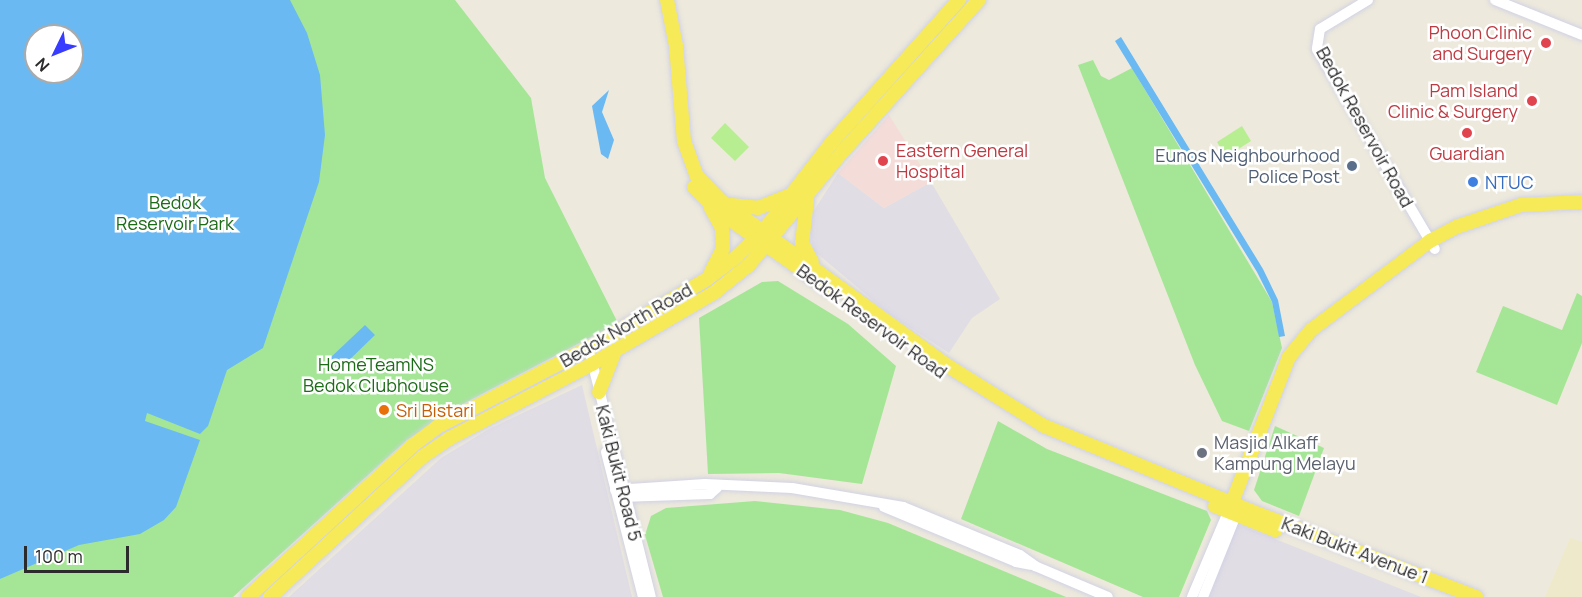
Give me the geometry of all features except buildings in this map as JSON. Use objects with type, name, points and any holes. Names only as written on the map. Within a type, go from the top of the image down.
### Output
[{"type":"main road","name":"Bedok Reservoir Road","points":[[658,0],[666,40],[674,136],[686,174],[700,195],[766,237]]},
{"type":"main road","name":"Bedok Reservoir Road","points":[[667,0],[676,46],[684,141],[697,176],[722,202],[814,272],[1018,412],[1052,430],[1199,490],[1234,509]]},
{"type":"main road","name":"Bedok North Road","points":[[270,597],[411,467],[474,424],[589,366],[715,291],[745,269],[794,191],[832,142],[959,0]]},
{"type":"main road","name":"Bedok North Road","points":[[248,597],[412,446],[465,410],[585,350],[707,279],[766,237],[808,195],[843,151],[979,0]]},
{"type":"main road","points":[[722,202],[758,208],[794,191]]},
{"type":"main road","points":[[700,195],[718,217],[723,237],[723,248],[707,279]]},
{"type":"main road","points":[[808,195],[802,243],[814,272]]},
{"type":"main road","points":[[1234,509],[1242,479],[1296,347],[1311,330],[1432,245],[1488,214],[1521,204],[1582,202]]},
{"type":"main road","points":[[1234,509],[1304,348],[1432,245],[1522,211],[1582,210]]},
{"type":"main road","points":[[745,269],[772,261],[814,272]]},
{"type":"main road","name":"Bedok Reservoir Road","points":[[814,272],[941,372],[1032,430],[1234,509]]},
{"type":"main road","points":[[599,392],[615,351]]},
{"type":"main road","points":[[390,466],[411,467]]},
{"type":"main road","points":[[1199,490],[1226,491],[1242,479]]},
{"type":"main road","name":"Kaki Bukit Avenue 1","points":[[1234,509],[1454,597]]},
{"type":"main road","name":"Kaki Bukit Avenue 1","points":[[1234,509],[1476,597]]},
{"type":"street","name":"Bedok Reservoir Road","points":[[1368,0],[1320,29],[1317,49],[1432,245]]},
{"type":"street","points":[[1495,0],[1582,35]]},
{"type":"street","name":"Kaki Bukit Road 5","points":[[585,350],[620,493],[651,597]]},
{"type":"street","name":"Kaki Bukit Road 5","points":[[589,366],[599,392],[643,597]]},
{"type":"street","points":[[620,493],[705,484],[717,488],[792,488],[874,502],[1016,562],[1035,566],[1108,597]]},
{"type":"street","points":[[1191,597],[1234,509]]},
{"type":"street","points":[[1203,597],[1234,509]]},
{"type":"shaded area","name":"Eastern General Hospital","points":[[889,115],[931,182],[884,208],[838,173]]},
{"type":"shaded area","points":[[838,173],[884,208],[931,182],[1000,299],[972,318],[949,353],[888,313],[813,250],[808,220]]},
{"type":"shaded area","points":[[582,385],[632,597],[289,597],[441,458],[489,429]]},
{"type":"shaded area","points":[[1237,524],[1421,597],[1209,597]]},
{"type":"shaded area","points":[[1570,538],[1582,542],[1582,597],[1545,597]]},
{"type":"green space","name":"Bedok Reservoir Park","points":[[0,0],[455,0],[531,98],[545,178],[618,323],[461,405],[407,440],[233,597],[0,597]]},
{"type":"green space","points":[[1093,60],[1101,76],[1109,80],[1132,68],[1272,302],[1282,348],[1249,431],[1222,421],[1195,365],[1078,65]]},
{"type":"green space","points":[[725,123],[749,147],[735,161],[711,138]]},
{"type":"green space","points":[[1242,126],[1251,141],[1226,157],[1217,142]]},
{"type":"green space","points":[[778,281],[848,324],[896,366],[862,484],[779,473],[708,474],[699,318],[762,282]]},
{"type":"green space","points":[[1577,293],[1582,296],[1582,343],[1557,405],[1476,372],[1503,306],[1562,330]]},
{"type":"green space","points":[[998,421],[1047,449],[1207,511],[1211,520],[1179,597],[1143,597],[961,519]]},
{"type":"green space","points":[[1275,426],[1324,448],[1299,516],[1262,501],[1254,490]]},
{"type":"green space","points":[[755,501],[840,510],[888,523],[1066,597],[663,597],[645,535],[651,516],[666,508]]},
{"type":"water","points":[[0,0],[290,0],[307,33],[320,75],[325,135],[319,182],[263,348],[227,370],[208,426],[200,434],[147,413],[145,421],[200,440],[176,507],[164,520],[140,534],[79,545],[0,579]]},
{"type":"water","points":[[1121,37],[1263,269],[1278,300],[1285,336],[1279,337],[1272,302],[1257,272],[1115,41]]},
{"type":"water","points":[[609,90],[602,112],[614,140],[608,159],[601,154],[592,106]]},
{"type":"water","points":[[365,325],[375,335],[340,369],[330,358]]},
{"type":"place","name":"Phoon Clinic and Surgery","points":[[1546,43]]},
{"type":"place","name":"Pam Island Clinic & Surgery","points":[[1532,101]]},
{"type":"place","name":"Guardian","points":[[1467,133]]},
{"type":"place","name":"Eastern General Hospital","points":[[883,161]]},
{"type":"place","name":"Eunos Neighbourhood Police Post","points":[[1352,166]]},
{"type":"place","name":"NTUC","points":[[1473,182]]},
{"type":"place","name":"Sri Bistari","points":[[384,410]]},
{"type":"place","name":"Masjid Alkaff Kampung Melayu","points":[[1202,453]]},
{"type":"park label","name":"HomeTeamNS Bedok Clubhouse","points":[[376,376]]}]
